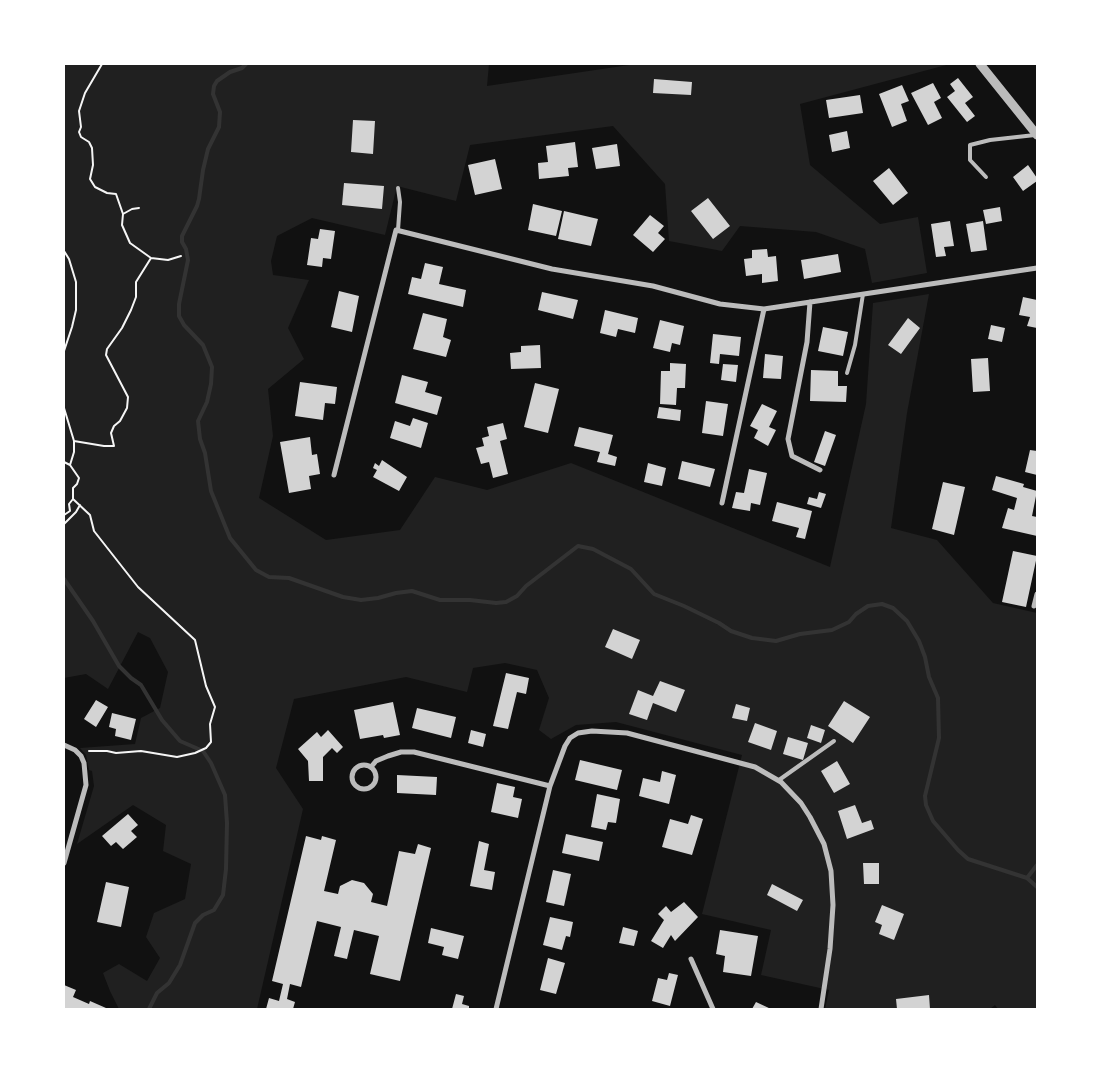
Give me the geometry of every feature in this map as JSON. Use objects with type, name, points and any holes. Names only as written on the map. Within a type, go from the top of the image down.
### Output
[{"type":"street","points":[[980,64],[1037,135]]},
{"type":"street","points":[[334,475],[397,230],[552,269],[654,286],[720,304],[764,309],[1037,268]]},
{"type":"street","points":[[810,302],[807,342],[788,439],[792,456],[820,470]]},
{"type":"street","points":[[722,503],[764,309]]},
{"type":"street","points":[[1034,606],[1037,594]]},
{"type":"street","points":[[496,1009],[550,786],[565,746],[570,738],[578,733],[592,731],[627,734],[755,767],[779,780],[791,791],[810,817],[824,844],[830,871],[833,905],[830,949],[821,1009]]},
{"type":"street","points":[[64,745],[69,746],[79,754],[84,764],[86,785],[64,863]]},
{"type":"street","points":[[371,766],[388,756],[401,752],[414,752],[550,786]]},
{"type":"street","points":[[362,764],[371,766],[376,774],[374,784],[366,789],[356,787],[352,779],[354,770],[362,764]]},
{"type":"street","points":[[692,959],[713,1009]]},
{"type":"lane","points":[[986,177],[970,160],[970,145],[990,140],[1037,135]]},
{"type":"lane","points":[[397,230],[400,202],[398,188]]},
{"type":"lane","points":[[847,373],[855,345],[863,294]]},
{"type":"lane","points":[[779,780],[834,741]]},
{"type":"path","points":[[102,64],[85,93],[79,111],[81,127],[79,132],[92,148],[91,183],[107,193],[116,194],[123,214],[122,225],[130,243],[151,258],[168,260],[181,256]]},
{"type":"path","points":[[123,214],[132,209],[139,208]]},
{"type":"path","points":[[64,251],[76,282],[76,310],[64,351]]},
{"type":"path","points":[[74,441],[114,446],[111,433],[127,408],[128,397],[106,355],[107,348],[122,328],[131,310],[136,297],[136,282],[151,258]]},
{"type":"path","points":[[64,408],[74,441],[74,452],[70,465]]},
{"type":"path","points":[[64,462],[70,465],[78,478],[78,482],[73,488],[73,499],[69,504],[70,511],[64,515]]},
{"type":"path","points":[[73,499],[90,515],[94,531],[138,587],[195,640],[206,686],[215,707],[210,724],[211,742],[206,748],[195,753],[177,757],[142,751],[116,753],[95,750],[79,754]]},
{"type":"path","points":[[64,524],[80,505]]},
{"type":"shaded area","points":[[64,64],[489,64],[487,86],[636,64],[950,64],[800,104],[810,165],[880,224],[918,217],[927,273],[872,283],[865,249],[816,232],[740,226],[722,251],[669,241],[665,184],[613,126],[470,145],[456,201],[397,186],[385,235],[312,218],[277,236],[271,261],[273,275],[309,280],[288,328],[304,359],[268,389],[273,436],[259,498],[326,540],[400,530],[435,477],[487,490],[571,463],[830,567],[866,404],[873,303],[929,294],[907,413],[891,528],[937,540],[993,603],[1037,613],[1037,1006],[1035,1009],[998,1009],[995,1005],[990,1009],[825,1009],[829,990],[761,975],[771,930],[702,914],[742,755],[616,722],[576,725],[551,739],[539,730],[549,698],[537,670],[505,663],[473,668],[467,692],[406,677],[294,699],[276,768],[303,809],[257,1009],[119,1009],[103,973],[119,964],[147,981],[160,958],[146,937],[154,913],[185,899],[191,864],[163,851],[166,825],[133,805],[77,844],[94,786],[92,771],[89,770],[86,755],[80,748],[135,744],[141,718],[160,708],[168,672],[150,638],[138,632],[108,689],[86,674],[64,678]]},
{"type":"building","points":[[958,78],[973,97],[965,103],[975,116],[967,122],[947,97],[955,91],[950,84]]},
{"type":"building","points":[[654,79],[692,82],[691,95],[653,93]]},
{"type":"building","points":[[933,83],[941,98],[934,102],[942,118],[928,125],[911,93]]},
{"type":"building","points":[[902,85],[909,101],[901,104],[907,121],[892,127],[879,94]]},
{"type":"building","points":[[860,95],[863,113],[829,118],[826,100]]},
{"type":"building","points":[[353,120],[375,121],[373,154],[351,152]]},
{"type":"building","points":[[847,131],[850,148],[832,152],[829,135]]},
{"type":"building","points":[[575,142],[578,167],[568,168],[569,176],[539,179],[538,163],[548,162],[546,146]]},
{"type":"building","points":[[617,144],[620,166],[596,169],[592,148]]},
{"type":"building","points":[[495,159],[502,189],[475,195],[468,165]]},
{"type":"building","points":[[1028,165],[1037,181],[1023,191],[1013,177]]},
{"type":"building","points":[[889,168],[908,193],[893,205],[873,181]]},
{"type":"building","points":[[344,183],[384,186],[382,209],[342,205]]},
{"type":"building","points":[[708,198],[730,226],[713,239],[691,211]]},
{"type":"building","points":[[533,204],[562,211],[556,236],[528,230]]},
{"type":"building","points":[[1000,207],[1002,221],[986,224],[983,210]]},
{"type":"building","points":[[564,211],[598,219],[591,246],[558,239]]},
{"type":"building","points":[[650,215],[664,226],[658,233],[665,239],[653,252],[633,235]]},
{"type":"building","points":[[950,221],[954,246],[944,247],[946,256],[936,257],[931,224]]},
{"type":"building","points":[[983,221],[987,250],[971,252],[966,224]]},
{"type":"building","points":[[320,229],[335,231],[331,259],[323,258],[322,267],[307,265],[311,238],[318,239]]},
{"type":"building","points":[[767,249],[768,257],[776,256],[778,281],[762,283],[762,274],[746,276],[744,259],[752,258],[752,250]]},
{"type":"building","points":[[838,254],[841,272],[804,279],[801,260]]},
{"type":"building","points":[[425,263],[443,267],[439,284],[466,290],[463,307],[408,294],[412,277],[421,279]]},
{"type":"building","points":[[339,291],[359,296],[352,332],[331,327]]},
{"type":"building","points":[[542,292],[578,300],[573,319],[538,310]]},
{"type":"building","points":[[1023,297],[1037,300],[1037,328],[1027,326],[1030,317],[1019,315]]},
{"type":"building","points":[[605,310],[638,318],[635,333],[618,329],[616,337],[600,333]]},
{"type":"building","points":[[423,313],[447,319],[443,337],[451,340],[446,357],[413,349]]},
{"type":"building","points":[[908,318],[920,328],[901,354],[888,345]]},
{"type":"building","points":[[660,320],[684,326],[680,345],[672,343],[670,352],[653,348]]},
{"type":"building","points":[[991,325],[1005,328],[1002,342],[988,339]]},
{"type":"building","points":[[823,327],[848,332],[843,356],[818,351]]},
{"type":"building","points":[[713,334],[741,337],[739,356],[720,354],[719,364],[710,363]]},
{"type":"building","points":[[540,345],[541,368],[511,369],[510,353],[521,352],[521,346]]},
{"type":"building","points":[[765,354],[783,356],[781,379],[763,378]]},
{"type":"building","points":[[988,358],[990,391],[973,392],[971,359]]},
{"type":"building","points":[[670,363],[686,364],[685,388],[677,388],[676,405],[660,404],[661,371],[670,371]]},
{"type":"building","points":[[723,364],[738,365],[736,382],[721,380]]},
{"type":"building","points":[[811,370],[838,371],[838,386],[847,386],[846,402],[810,401]]},
{"type":"building","points":[[402,375],[428,382],[425,392],[442,397],[437,415],[395,403]]},
{"type":"building","points":[[300,382],[337,387],[335,404],[325,403],[323,420],[295,416]]},
{"type":"building","points":[[535,383],[559,389],[548,433],[524,427]]},
{"type":"building","points":[[706,401],[728,404],[723,436],[702,433]]},
{"type":"building","points":[[762,404],[777,411],[769,427],[776,430],[768,446],[754,438],[758,430],[750,426]]},
{"type":"building","points":[[659,407],[681,410],[680,421],[657,418]]},
{"type":"building","points":[[413,418],[428,423],[421,448],[390,438],[395,421],[410,426]]},
{"type":"building","points":[[503,423],[507,439],[500,441],[508,474],[493,478],[489,462],[481,464],[476,448],[484,446],[482,438],[489,436],[487,427]]},
{"type":"building","points":[[579,427],[613,435],[608,454],[617,457],[615,466],[597,462],[600,452],[574,446]]},
{"type":"building","points":[[825,431],[836,435],[825,466],[814,462]]},
{"type":"building","points":[[310,437],[312,455],[317,454],[320,474],[309,476],[311,489],[289,493],[280,442]]},
{"type":"building","points":[[1030,450],[1037,451],[1037,475],[1025,472]]},
{"type":"building","points":[[382,460],[407,477],[399,491],[373,477],[377,470],[373,468],[375,463],[379,466]]},
{"type":"building","points":[[682,461],[715,469],[710,487],[678,479]]},
{"type":"building","points":[[648,463],[666,468],[662,486],[644,482]]},
{"type":"building","points":[[749,469],[767,473],[760,505],[751,503],[750,511],[732,508],[736,492],[744,493]]},
{"type":"building","points":[[996,476],[1024,484],[1023,487],[1037,491],[1032,516],[1037,517],[1037,536],[1002,528],[1008,508],[1014,510],[1017,498],[992,490]]},
{"type":"building","points":[[943,482],[965,487],[954,535],[932,529]]},
{"type":"building","points":[[819,492],[826,494],[821,508],[807,504],[809,497],[817,499]]},
{"type":"building","points":[[777,502],[812,511],[805,539],[796,537],[799,528],[772,521]]},
{"type":"building","points":[[1013,551],[1037,556],[1026,607],[1002,602]]},
{"type":"building","points":[[613,629],[640,640],[632,659],[605,647]]},
{"type":"building","points":[[506,673],[529,678],[526,694],[517,692],[508,729],[493,726]]},
{"type":"building","points":[[660,681],[685,690],[676,712],[653,703],[647,720],[629,714],[638,690],[653,696]]},
{"type":"building","points":[[96,700],[108,707],[96,727],[84,719]]},
{"type":"building","points":[[844,701],[870,717],[853,743],[828,726]]},
{"type":"building","points":[[393,702],[400,735],[384,738],[383,735],[360,739],[354,710]]},
{"type":"building","points":[[736,704],[750,708],[747,721],[732,718]]},
{"type":"building","points":[[417,708],[456,717],[451,738],[412,728]]},
{"type":"building","points":[[112,713],[136,719],[131,740],[115,736],[116,729],[109,727]]},
{"type":"building","points":[[755,723],[777,731],[771,750],[748,742]]},
{"type":"building","points":[[811,725],[825,730],[821,743],[807,738]]},
{"type":"building","points":[[328,730],[343,747],[337,753],[332,748],[323,757],[323,781],[309,781],[308,761],[298,749],[317,732],[321,737]]},
{"type":"building","points":[[471,730],[486,734],[483,747],[468,743]]},
{"type":"building","points":[[788,737],[808,743],[803,760],[783,754]]},
{"type":"building","points":[[580,760],[622,770],[617,790],[575,780]]},
{"type":"building","points":[[837,761],[850,784],[834,793],[821,771]]},
{"type":"building","points":[[662,771],[676,775],[669,804],[639,796],[643,778],[660,782]]},
{"type":"building","points":[[397,775],[437,777],[436,795],[397,793]]},
{"type":"building","points":[[497,783],[515,787],[513,797],[522,799],[518,818],[491,812]]},
{"type":"building","points":[[597,794],[620,799],[616,823],[608,822],[606,830],[591,827]]},
{"type":"building","points":[[855,805],[862,823],[871,820],[874,829],[847,839],[838,811]]},
{"type":"building","points":[[128,814],[138,825],[131,831],[137,837],[123,849],[116,842],[111,846],[102,836]]},
{"type":"building","points":[[691,815],[703,819],[692,855],[662,847],[670,819],[688,824]]},
{"type":"building","points":[[566,834],[603,842],[599,861],[562,853]]},
{"type":"building","points":[[306,836],[321,840],[322,836],[336,840],[324,891],[338,894],[340,886],[352,880],[364,883],[373,894],[371,902],[387,906],[399,851],[415,854],[418,844],[431,848],[400,981],[370,974],[379,936],[354,930],[347,959],[334,956],[341,927],[317,921],[301,987],[290,984],[287,999],[295,1002],[293,1009],[266,1009],[269,998],[279,1001],[283,984],[272,981]]},
{"type":"building","points":[[479,841],[489,844],[484,870],[495,872],[492,890],[470,886]]},
{"type":"building","points":[[863,863],[879,863],[879,884],[864,884]]},
{"type":"building","points":[[553,870],[571,874],[564,906],[546,902]]},
{"type":"building","points":[[106,882],[129,887],[121,927],[97,922]]},
{"type":"building","points":[[772,884],[803,900],[797,911],[767,895]]},
{"type":"building","points":[[684,902],[698,917],[675,941],[671,935],[663,948],[651,941],[664,920],[658,914],[666,906],[671,912]]},
{"type":"building","points":[[882,905],[904,914],[894,940],[879,934],[882,925],[875,922]]},
{"type":"building","points":[[550,917],[573,922],[570,937],[566,936],[562,950],[543,945]]},
{"type":"building","points":[[623,927],[638,931],[634,946],[619,943]]},
{"type":"building","points":[[431,928],[464,936],[458,959],[442,955],[444,947],[428,943]]},
{"type":"building","points":[[720,930],[758,936],[751,976],[723,972],[725,956],[716,954]]},
{"type":"building","points":[[548,958],[565,963],[556,994],[540,990]]},
{"type":"building","points":[[669,973],[678,975],[670,1006],[652,1001],[658,978],[667,980]]},
{"type":"building","points":[[64,985],[76,990],[73,997],[89,1004],[90,1001],[106,1009],[64,1009]]},
{"type":"building","points":[[456,994],[464,996],[462,1004],[469,1006],[469,1009],[452,1009]]},
{"type":"building","points":[[929,995],[930,1009],[897,1009],[896,999]]},
{"type":"building","points":[[756,1002],[771,1009],[752,1009]]},
{"type":"waterway","points":[[246,64],[242,68],[230,72],[217,81],[214,86],[213,94],[220,112],[219,127],[208,149],[197,206],[182,236],[188,260],[179,304],[179,316],[184,325],[203,345],[212,367],[207,402],[198,421],[211,491],[230,538],[256,570],[269,577],[289,578],[343,597],[361,600],[412,591],[440,600],[470,600],[496,603],[506,602],[517,596],[526,586],[578,546],[593,549],[631,569],[654,594],[684,606],[731,631],[752,638],[776,641],[800,634],[832,630],[849,622],[856,614],[868,606],[882,604],[893,608],[907,621],[919,641],[929,677],[938,698],[939,738],[925,796],[926,805],[933,821],[968,859],[1027,878],[1037,887]]},
{"type":"waterway","points":[[64,579],[93,621],[119,666],[141,685],[162,720],[180,741],[203,751],[211,763],[225,795],[227,823],[226,869],[223,895],[214,910],[203,915],[195,923],[180,965],[169,983],[157,993],[149,1009]]},
{"type":"waterway","points":[[1027,878],[1037,865]]}]
